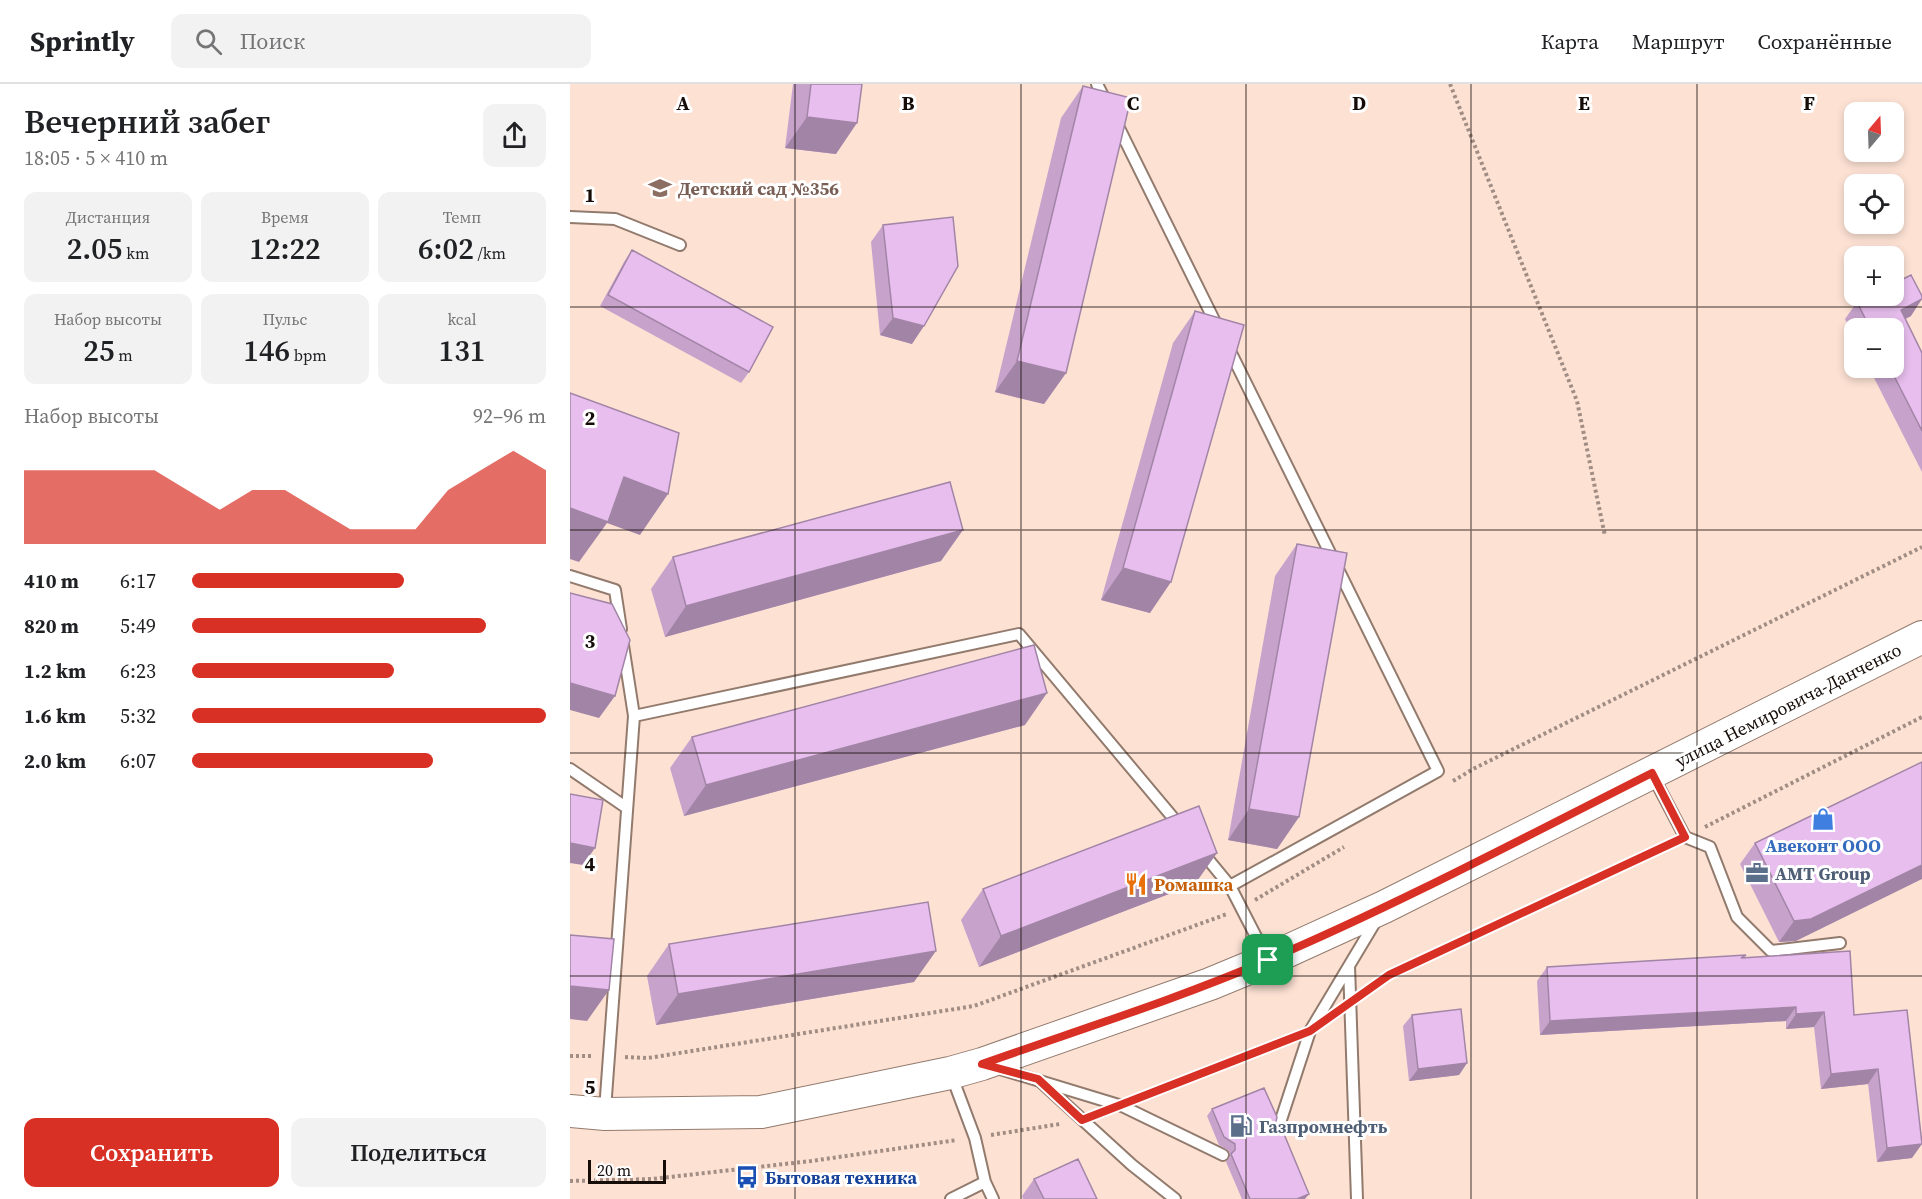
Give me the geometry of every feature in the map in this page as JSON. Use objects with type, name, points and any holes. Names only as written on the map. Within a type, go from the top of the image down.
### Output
[{"type":"main road","name":"улица Немировича-Данченко","points":[[570,1111],[605,1113],[761,1112],[950,1073],[982,1064],[1210,984],[1268,960],[1384,907],[1922,637]]},
{"type":"lane","points":[[1097,84],[1438,771],[1230,885]]},
{"type":"lane","points":[[570,217],[615,219],[680,245]]},
{"type":"lane","points":[[570,576],[615,590],[634,716],[605,1113]]},
{"type":"lane","points":[[634,716],[1019,634],[1184,832]]},
{"type":"lane","points":[[570,769],[627,808]]},
{"type":"lane","points":[[1652,773],[1685,837],[1710,847],[1737,917],[1771,951],[1840,943]]},
{"type":"lane","points":[[1192,841],[1230,885],[1268,960]]},
{"type":"lane","points":[[1276,1135],[1310,1031],[1384,907]]},
{"type":"lane","points":[[605,946],[617,947]]},
{"type":"lane","points":[[1349,966],[1357,1199]]},
{"type":"lane","points":[[982,1064],[1122,1106],[1223,1155]]},
{"type":"lane","points":[[950,1073],[975,1137],[985,1182],[993,1199]]},
{"type":"lane","points":[[1038,1079],[1132,1165],[1175,1199]]},
{"type":"lane","points":[[951,1199],[985,1182]]},
{"type":"path","points":[[1450,84],[1577,401],[1605,536]]},
{"type":"path","points":[[1444,786],[1475,768],[1922,547]]},
{"type":"path","points":[[1350,1002],[1389,975],[1685,837],[1922,717]]},
{"type":"path","points":[[570,1056],[648,1058],[974,1006],[1241,908],[1353,841]]},
{"type":"path","points":[[1122,1106],[1310,1031]]},
{"type":"path","points":[[570,1182],[664,1178],[811,1161],[1082,1120]]},
{"type":"building","points":[[811,84],[862,84],[857,123],[807,117]]},
{"type":"building","points":[[1083,86],[1131,98],[1066,373],[1017,361]]},
{"type":"building","points":[[953,217],[958,266],[924,326],[893,318],[883,225]]},
{"type":"building","points":[[632,250],[773,327],[749,372],[608,295]]},
{"type":"building","points":[[1911,275],[1922,296],[1922,299],[1901,310],[1922,353],[1922,431],[1895,378],[1904,378],[1904,318],[1865,318],[1859,306],[1904,306],[1904,278]]},
{"type":"building","points":[[1195,311],[1244,325],[1171,582],[1123,568]]},
{"type":"building","points":[[570,393],[679,433],[668,494],[624,477],[608,522],[570,508]]},
{"type":"building","points":[[950,482],[963,530],[686,606],[673,557]]},
{"type":"building","points":[[1297,544],[1347,553],[1299,817],[1249,809]]},
{"type":"building","points":[[570,593],[612,604],[630,640],[615,696],[570,683]]},
{"type":"building","points":[[1034,645],[1047,693],[706,785],[692,737]]},
{"type":"building","points":[[1922,762],[1922,865],[1811,919],[1794,921],[1755,843]]},
{"type":"building","points":[[570,794],[603,800],[595,848],[570,843]]},
{"type":"building","points":[[1199,806],[1217,853],[1001,936],[983,889]]},
{"type":"building","points":[[928,902],[936,951],[678,994],[669,944]]},
{"type":"building","points":[[570,935],[614,939],[609,990],[570,986]]},
{"type":"building","points":[[1850,951],[1854,1015],[1907,1010],[1922,1144],[1887,1148],[1878,1069],[1831,1074],[1824,1012],[1796,1014],[1796,1007],[1550,1021],[1547,967]]},
{"type":"building","points":[[1461,1009],[1467,1063],[1418,1069],[1412,1015]]},
{"type":"building","points":[[1264,1088],[1277,1117],[1274,1130],[1278,1134],[1284,1134],[1309,1194],[1297,1199],[1250,1199],[1231,1154],[1235,1150],[1235,1144],[1224,1137],[1212,1109]]},
{"type":"building","points":[[1078,1159],[1097,1199],[1044,1199],[1034,1179]]},
{"type":"place","name":"Детский сад №356","points":[[660,188]]},
{"type":"place","name":"Авеконт ООО","points":[[1823,819]]},
{"type":"place","name":"АМТ Group","points":[[1757,873]]},
{"type":"place","name":"Ромашка","points":[[1136,884]]},
{"type":"place","name":"Газпромнефть","points":[[1241,1126]]},
{"type":"place","name":"Бытовая техника","points":[[747,1177]]},
{"type":"route","points":[[1652,773],[1685,837],[1389,975],[1310,1031],[1082,1120],[1038,1079],[982,1064],[1210,984],[1268,960],[1384,907],[1652,773]]}]
